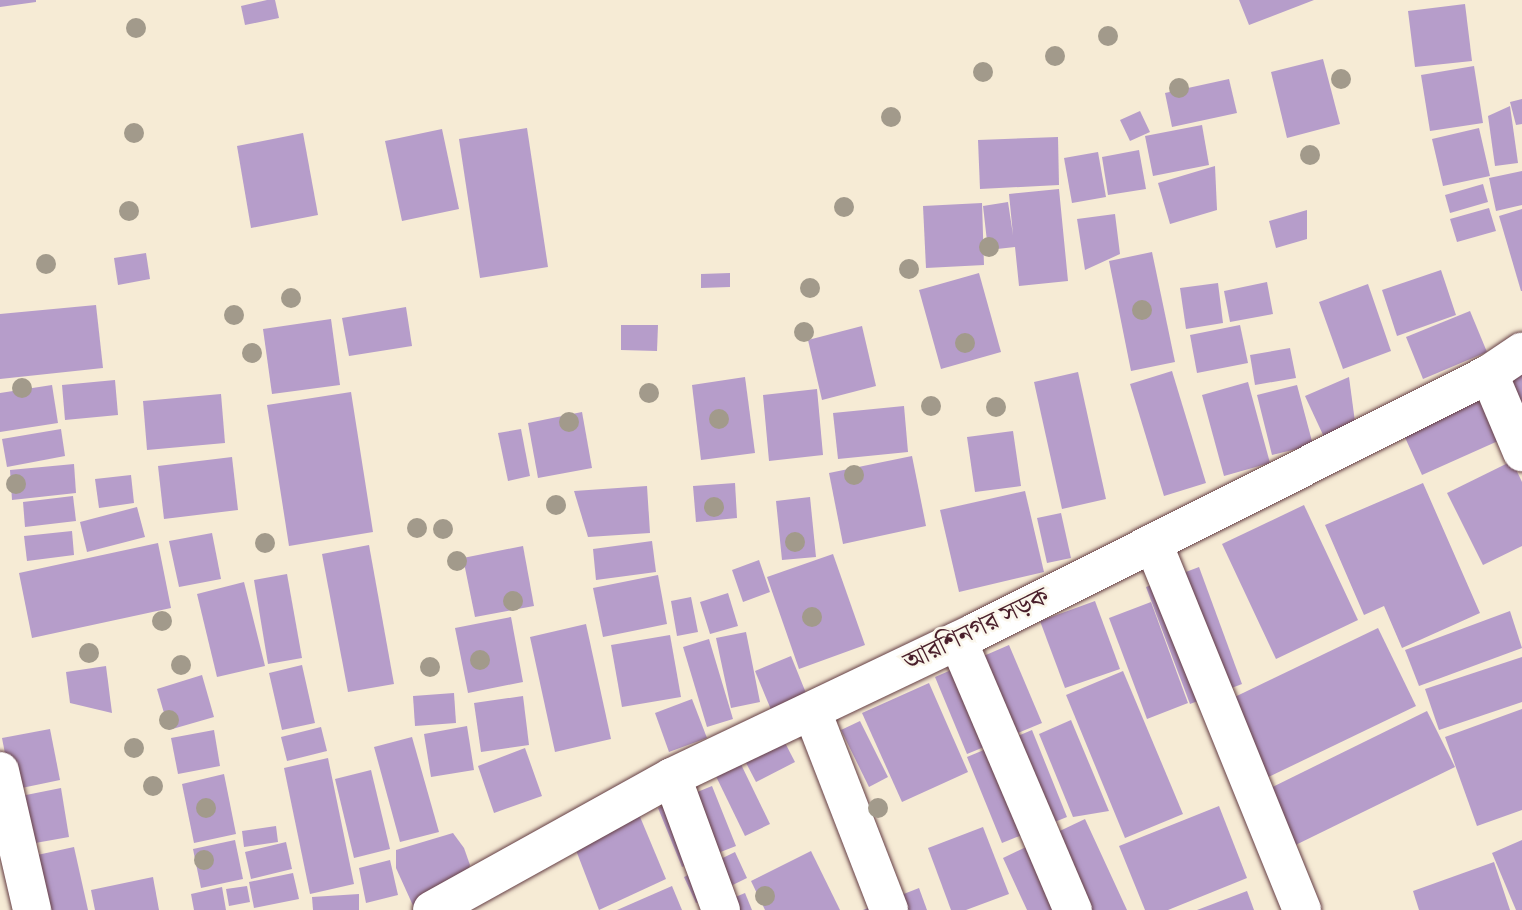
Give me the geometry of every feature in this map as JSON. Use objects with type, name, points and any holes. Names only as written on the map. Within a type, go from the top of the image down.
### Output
[{"type":"street","name":"আরশিনগর সড়ক","points":[[432,910],[672,777],[958,641],[1489,374],[1522,352]]},
{"type":"street","points":[[1489,374],[1522,452]]},
{"type":"street","points":[[1153,543],[1302,910]]},
{"type":"street","points":[[958,641],[1073,910]]},
{"type":"street","points":[[812,711],[889,910]]},
{"type":"street","points":[[0,771],[32,910]]},
{"type":"street","points":[[672,777],[721,910]]},
{"type":"building","points":[[0,0],[36,0],[36,2],[0,7]]},
{"type":"building","points":[[275,0],[279,18],[245,25],[241,6]]},
{"type":"building","points":[[1239,0],[1314,0],[1249,25]]},
{"type":"building","points":[[1465,4],[1472,61],[1415,67],[1408,11]]},
{"type":"building","points":[[1323,59],[1340,124],[1287,138],[1271,72]]},
{"type":"building","points":[[1474,66],[1483,123],[1430,131],[1421,75]]},
{"type":"building","points":[[1229,79],[1237,113],[1172,127],[1165,93]]},
{"type":"building","points":[[1522,99],[1522,124],[1516,125],[1510,102]]},
{"type":"building","points":[[1510,106],[1518,163],[1495,166],[1488,116]]},
{"type":"building","points":[[1140,111],[1150,132],[1130,141],[1120,120]]},
{"type":"building","points":[[1202,125],[1209,165],[1153,176],[1145,136]]},
{"type":"building","points":[[527,128],[548,267],[480,278],[459,139]]},
{"type":"building","points":[[1479,128],[1490,176],[1443,186],[1432,139]]},
{"type":"building","points":[[442,129],[459,209],[402,221],[385,141]]},
{"type":"building","points":[[303,133],[318,215],[251,228],[237,146]]},
{"type":"building","points":[[1058,137],[1059,185],[980,189],[978,140]]},
{"type":"building","points":[[1139,150],[1146,189],[1108,195],[1102,157]]},
{"type":"building","points":[[1098,152],[1106,197],[1072,203],[1064,158]]},
{"type":"building","points":[[1215,166],[1217,210],[1170,224],[1158,183]]},
{"type":"building","points":[[1522,171],[1522,205],[1496,211],[1489,178]]},
{"type":"building","points":[[1483,184],[1488,202],[1450,213],[1445,195]]},
{"type":"building","points":[[1059,189],[1068,281],[1019,286],[1015,247],[988,250],[983,206],[1008,202],[1013,235],[1009,194]]},
{"type":"building","points":[[982,203],[984,265],[926,268],[923,206]]},
{"type":"building","points":[[1489,208],[1496,231],[1457,242],[1450,219]]},
{"type":"building","points":[[1522,209],[1522,291],[1521,291],[1499,216]]},
{"type":"building","points":[[1307,210],[1307,239],[1276,248],[1269,221]]},
{"type":"building","points":[[1115,214],[1120,254],[1085,270],[1077,219]]},
{"type":"building","points":[[1152,252],[1175,362],[1131,371],[1109,261]]},
{"type":"building","points":[[146,253],[150,279],[118,285],[114,258]]},
{"type":"building","points":[[1441,270],[1456,315],[1397,336],[1382,290]]},
{"type":"building","points":[[730,273],[730,287],[701,288],[701,274]]},
{"type":"building","points":[[979,273],[1001,352],[941,369],[919,290]]},
{"type":"building","points":[[1267,282],[1273,314],[1230,322],[1224,291]]},
{"type":"building","points":[[1218,283],[1223,323],[1186,329],[1180,288]]},
{"type":"building","points":[[1368,284],[1391,351],[1343,369],[1319,302]]},
{"type":"building","points":[[96,305],[103,368],[0,379],[0,314]]},
{"type":"building","points":[[406,307],[412,346],[349,356],[342,318]]},
{"type":"building","points":[[1470,311],[1487,352],[1423,379],[1406,337]]},
{"type":"building","points":[[331,319],[340,385],[272,394],[263,329]]},
{"type":"building","points":[[621,325],[658,325],[657,351],[621,350]]},
{"type":"building","points":[[1240,325],[1248,363],[1197,373],[1190,335]]},
{"type":"building","points":[[862,326],[876,386],[822,400],[808,340]]},
{"type":"building","points":[[1290,348],[1296,378],[1255,385],[1250,355]]},
{"type":"building","points":[[1172,371],[1206,483],[1164,496],[1130,384]]},
{"type":"building","points":[[1078,372],[1106,499],[1062,509],[1034,382]]},
{"type":"building","points":[[1522,373],[1522,426],[1501,383]]},
{"type":"building","points":[[745,377],[755,453],[701,460],[692,385]]},
{"type":"building","points":[[1349,377],[1355,422],[1324,437],[1305,396]]},
{"type":"building","points":[[115,380],[118,415],[65,420],[62,385]]},
{"type":"building","points":[[1248,382],[1270,463],[1224,476],[1202,395]]},
{"type":"building","points":[[52,385],[58,423],[0,432],[0,393]]},
{"type":"building","points":[[1297,385],[1313,445],[1272,455],[1257,395]]},
{"type":"building","points":[[817,389],[823,455],[769,461],[763,395]]},
{"type":"building","points":[[351,392],[373,532],[289,546],[267,405]]},
{"type":"building","points":[[221,394],[225,443],[147,450],[143,401]]},
{"type":"building","points":[[1488,395],[1507,437],[1422,475],[1403,433]]},
{"type":"building","points":[[904,406],[908,452],[838,459],[833,413]]},
{"type":"building","points":[[582,412],[592,468],[538,478],[528,423]]},
{"type":"building","points":[[61,429],[65,456],[7,467],[2,439]]},
{"type":"building","points":[[521,429],[530,476],[508,481],[498,433]]},
{"type":"building","points":[[1013,431],[1021,486],[975,492],[967,437]]},
{"type":"building","points":[[912,456],[926,526],[843,544],[829,473]]},
{"type":"building","points":[[232,457],[238,510],[164,519],[158,466]]},
{"type":"building","points":[[1512,461],[1522,482],[1522,546],[1483,565],[1447,493]]},
{"type":"building","points":[[74,464],[76,493],[12,500],[10,470]]},
{"type":"building","points":[[131,475],[134,503],[99,508],[95,479]]},
{"type":"building","points":[[735,483],[737,518],[696,522],[693,486]]},
{"type":"building","points":[[1423,483],[1480,613],[1402,648],[1384,606],[1364,615],[1325,525]]},
{"type":"building","points":[[647,486],[650,533],[588,537],[574,491]]},
{"type":"building","points":[[1025,491],[1044,572],[959,592],[940,510]]},
{"type":"building","points":[[73,496],[76,521],[25,527],[23,502]]},
{"type":"building","points":[[810,497],[816,557],[782,560],[776,501]]},
{"type":"building","points":[[1304,505],[1358,620],[1276,659],[1222,544]]},
{"type":"building","points":[[137,507],[145,537],[87,552],[80,522]]},
{"type":"building","points":[[1061,513],[1071,558],[1047,563],[1037,518]]},
{"type":"building","points":[[72,531],[74,555],[27,561],[24,536]]},
{"type":"building","points":[[212,533],[221,579],[179,587],[169,541]]},
{"type":"building","points":[[652,541],[656,572],[596,580],[593,549]]},
{"type":"building","points":[[158,543],[171,608],[32,638],[19,573]]},
{"type":"building","points":[[369,545],[394,684],[348,692],[322,554]]},
{"type":"building","points":[[523,546],[534,606],[475,617],[463,558]]},
{"type":"building","points":[[833,554],[865,645],[799,669],[767,577]]},
{"type":"building","points":[[759,560],[770,592],[743,602],[732,570]]},
{"type":"building","points":[[1199,567],[1242,684],[1190,704],[1146,587]]},
{"type":"building","points":[[287,574],[302,658],[268,664],[254,580]]},
{"type":"building","points":[[658,575],[667,624],[603,637],[593,588]]},
{"type":"building","points":[[244,582],[265,666],[217,677],[197,594]]},
{"type":"building","points":[[728,593],[738,626],[710,634],[700,602]]},
{"type":"building","points":[[691,597],[698,632],[677,636],[671,601]]},
{"type":"building","points":[[1095,601],[1120,669],[1065,688],[1040,621]]},
{"type":"building","points":[[1151,602],[1188,703],[1147,719],[1109,618]]},
{"type":"building","points":[[1510,611],[1522,648],[1419,686],[1405,650]]},
{"type":"building","points":[[511,617],[523,682],[468,693],[455,628]]},
{"type":"building","points":[[586,624],[611,739],[555,752],[530,637]]},
{"type":"building","points":[[1378,628],[1416,706],[1254,784],[1216,706]]},
{"type":"building","points":[[746,632],[760,702],[731,708],[716,638]]},
{"type":"building","points":[[670,635],[681,697],[622,707],[611,645]]},
{"type":"building","points":[[709,639],[733,719],[707,727],[683,647]]},
{"type":"building","points":[[1009,645],[1042,723],[967,754],[935,677]]},
{"type":"building","points":[[791,656],[808,698],[772,712],[755,671]]},
{"type":"building","points":[[1522,657],[1522,702],[1439,730],[1425,689]]},
{"type":"building","points":[[302,665],[315,723],[282,730],[269,673]]},
{"type":"building","points":[[106,666],[112,713],[70,703],[66,672]]},
{"type":"building","points":[[1123,671],[1183,814],[1125,838],[1066,695]]},
{"type":"building","points":[[202,675],[214,717],[169,730],[157,689]]},
{"type":"building","points":[[929,683],[968,772],[902,802],[862,713]]},
{"type":"building","points":[[454,693],[456,723],[415,726],[413,696]]},
{"type":"building","points":[[523,696],[529,745],[481,752],[474,703]]},
{"type":"building","points":[[692,699],[707,738],[669,752],[655,713]]},
{"type":"building","points":[[1522,709],[1522,810],[1477,826],[1445,737]]},
{"type":"building","points":[[1427,711],[1455,767],[1271,857],[1244,801]]},
{"type":"building","points":[[1071,720],[1109,811],[1073,817],[1039,734]]},
{"type":"building","points":[[860,721],[888,777],[869,787],[841,730]]},
{"type":"building","points":[[467,726],[474,770],[431,777],[424,734]]},
{"type":"building","points":[[321,727],[327,751],[287,761],[281,737]]},
{"type":"building","points":[[50,729],[60,780],[12,790],[2,738]]},
{"type":"building","points":[[214,730],[220,766],[178,774],[171,738]]},
{"type":"building","points":[[1032,730],[1067,817],[1002,843],[967,757]]},
{"type":"building","points":[[412,737],[439,832],[400,842],[374,747]]},
{"type":"building","points":[[782,737],[795,762],[756,782],[743,757]]},
{"type":"building","points":[[525,748],[542,796],[494,813],[478,766]]},
{"type":"building","points":[[735,752],[770,824],[745,836],[710,764]]},
{"type":"building","points":[[328,758],[354,884],[310,894],[284,768]]},
{"type":"building","points":[[371,770],[390,849],[354,858],[335,779]]},
{"type":"building","points":[[224,774],[236,834],[194,843],[182,784]]},
{"type":"building","points":[[712,786],[736,846],[682,867],[658,808]]},
{"type":"building","points":[[61,788],[69,837],[24,845],[16,797]]},
{"type":"building","points":[[1219,806],[1247,878],[1168,910],[1145,910],[1119,846]]},
{"type":"building","points":[[638,812],[666,879],[599,910],[574,845]]},
{"type":"building","points":[[1085,819],[1127,910],[1027,910],[1003,858]]},
{"type":"building","points":[[276,826],[278,842],[244,847],[242,831]]},
{"type":"building","points":[[983,827],[1009,894],[966,910],[951,910],[928,848]]},
{"type":"building","points":[[453,833],[464,848],[470,865],[463,889],[415,910],[396,868],[396,850]]},
{"type":"building","points":[[235,840],[243,879],[201,888],[193,849]]},
{"type":"building","points":[[1522,840],[1522,910],[1516,910],[1492,853]]},
{"type":"building","points":[[286,842],[292,869],[251,879],[245,852]]},
{"type":"building","points":[[74,847],[88,910],[40,910],[28,857]]},
{"type":"building","points":[[811,851],[840,910],[765,910],[751,881]]},
{"type":"building","points":[[735,852],[747,878],[696,903],[684,877]]},
{"type":"building","points":[[390,860],[398,895],[366,903],[359,868]]},
{"type":"building","points":[[1494,862],[1510,910],[1419,910],[1413,891]]},
{"type":"building","points":[[293,873],[299,899],[254,908],[249,882]]},
{"type":"building","points":[[153,877],[159,910],[95,910],[91,890]]},
{"type":"building","points":[[247,886],[250,902],[229,906],[226,889]]},
{"type":"building","points":[[672,886],[682,910],[617,910]]},
{"type":"building","points":[[222,887],[226,910],[194,910],[191,894]]},
{"type":"building","points":[[919,888],[927,910],[863,910]]},
{"type":"building","points":[[1247,891],[1254,910],[1197,910]]},
{"type":"building","points":[[745,893],[752,910],[704,910]]},
{"type":"building","points":[[359,894],[359,910],[313,910],[312,897]]}]
